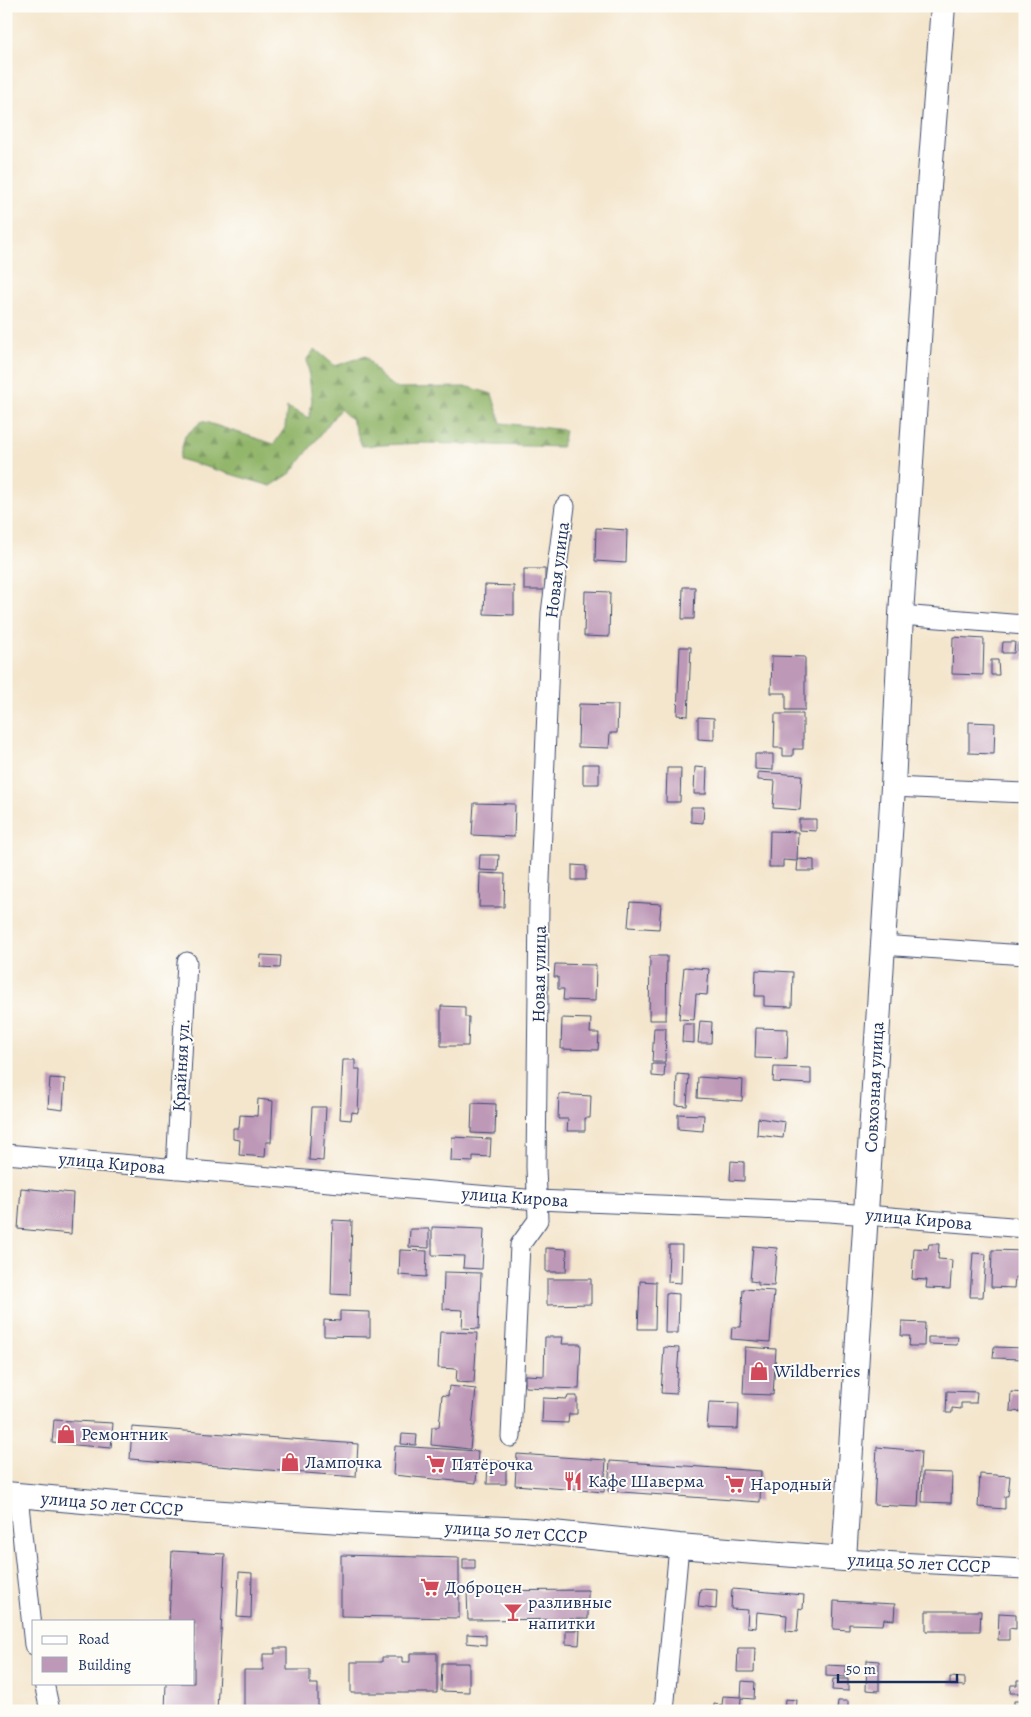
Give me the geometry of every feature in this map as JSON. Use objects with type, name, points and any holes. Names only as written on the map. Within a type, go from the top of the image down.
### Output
[{"type":"main road","name":"Совхозная улица","points":[[844,1559],[893,787],[901,615],[929,187],[943,6]]},
{"type":"main road","name":"улица 50 лет СССР","points":[[12,1495],[355,1522],[524,1530],[679,1546],[844,1559]]},
{"type":"street","name":"Новая улица","points":[[511,1437],[520,1245],[538,1220],[539,904],[551,612],[565,506]]},
{"type":"street","points":[[901,615],[1025,625]]},
{"type":"street","points":[[893,787],[1025,793]]},
{"type":"street","points":[[882,945],[1025,955]]},
{"type":"street","name":"Крайняя ул.","points":[[176,1169],[187,962]]},
{"type":"street","name":"улица Кирова","points":[[6,1154],[537,1200],[866,1215],[1025,1228]]},
{"type":"street","points":[[12,1495],[32,1631]]},
{"type":"street","points":[[664,1711],[679,1546]]},
{"type":"street","name":"улица 50 лет СССР","points":[[844,1559],[1025,1569]]},
{"type":"street","points":[[44,1684],[50,1711]]},
{"type":"green space","points":[[315,349],[335,366],[366,356],[379,375],[395,388],[469,387],[492,394],[501,423],[565,430],[562,447],[422,443],[362,446],[352,420],[340,409],[291,473],[271,486],[179,459],[185,436],[202,421],[274,444],[285,428],[287,407],[309,418],[312,400],[307,359]]},
{"type":"building","points":[[596,528],[627,530],[626,563],[595,561]]},
{"type":"building","points":[[524,569],[545,569],[545,590],[524,590]]},
{"type":"building","points":[[485,585],[514,586],[514,615],[484,614]]},
{"type":"building","points":[[683,587],[695,587],[694,619],[682,619]]},
{"type":"building","points":[[585,591],[610,592],[609,637],[584,636]]},
{"type":"building","points":[[953,637],[984,639],[983,675],[952,674]]},
{"type":"building","points":[[1003,642],[1015,642],[1014,653],[1002,653]]},
{"type":"building","points":[[1018,643],[1025,644],[1025,660],[1017,660]]},
{"type":"building","points":[[680,647],[691,647],[688,716],[677,715]]},
{"type":"building","points":[[772,656],[805,657],[805,710],[786,710],[786,693],[771,693]]},
{"type":"building","points":[[991,660],[998,660],[999,675],[991,675]]},
{"type":"building","points":[[579,704],[618,705],[617,733],[610,733],[609,748],[578,747]]},
{"type":"building","points":[[775,714],[803,714],[803,749],[793,749],[793,756],[783,756],[783,748],[774,748]]},
{"type":"building","points":[[698,717],[714,718],[714,740],[698,739]]},
{"type":"building","points":[[969,722],[995,723],[994,754],[969,753]]},
{"type":"building","points":[[755,754],[773,754],[773,770],[755,769]]},
{"type":"building","points":[[583,764],[599,764],[599,784],[583,784]]},
{"type":"building","points":[[695,767],[707,768],[706,794],[694,794]]},
{"type":"building","points":[[667,768],[681,768],[680,802],[666,802]]},
{"type":"building","points":[[758,772],[802,775],[800,810],[773,808],[775,781],[758,780]]},
{"type":"building","points":[[474,803],[515,804],[514,837],[472,835]]},
{"type":"building","points":[[691,807],[704,807],[703,823],[691,822]]},
{"type":"building","points":[[799,819],[816,819],[816,831],[799,830]]},
{"type":"building","points":[[770,831],[798,832],[797,861],[783,860],[783,867],[769,867]]},
{"type":"building","points":[[480,855],[499,855],[498,871],[479,870]]},
{"type":"building","points":[[798,859],[814,860],[814,871],[797,871]]},
{"type":"building","points":[[572,865],[586,866],[586,880],[572,880]]},
{"type":"building","points":[[480,873],[505,874],[504,907],[479,907]]},
{"type":"building","points":[[630,902],[661,904],[659,929],[628,927]]},
{"type":"building","points":[[261,955],[281,956],[280,968],[260,967]]},
{"type":"building","points":[[650,956],[667,956],[666,1020],[649,1020]]},
{"type":"building","points":[[555,964],[596,965],[595,1001],[563,1000],[564,989],[558,989],[558,977],[554,977]]},
{"type":"building","points":[[684,967],[709,969],[707,995],[696,994],[694,1020],[679,1019]]},
{"type":"building","points":[[756,970],[793,972],[792,1007],[764,1006],[764,996],[755,996]]},
{"type":"building","points":[[441,1006],[465,1007],[465,1017],[469,1017],[468,1046],[441,1046]]},
{"type":"building","points":[[562,1018],[591,1019],[590,1033],[599,1033],[598,1050],[561,1049]]},
{"type":"building","points":[[700,1021],[712,1022],[711,1043],[698,1043]]},
{"type":"building","points":[[683,1024],[694,1024],[694,1043],[682,1042]]},
{"type":"building","points":[[654,1028],[666,1028],[665,1062],[652,1062]]},
{"type":"building","points":[[756,1028],[788,1029],[787,1059],[755,1058]]},
{"type":"building","points":[[343,1060],[355,1060],[355,1069],[360,1069],[358,1113],[352,1112],[351,1120],[340,1119]]},
{"type":"building","points":[[652,1064],[665,1064],[664,1077],[652,1076]]},
{"type":"building","points":[[774,1067],[811,1068],[811,1084],[773,1082]]},
{"type":"building","points":[[677,1074],[689,1075],[687,1106],[676,1105]]},
{"type":"building","points":[[698,1077],[743,1080],[742,1101],[697,1098]]},
{"type":"building","points":[[50,1078],[65,1079],[63,1110],[48,1108]]},
{"type":"building","points":[[559,1094],[591,1096],[590,1118],[585,1118],[585,1131],[567,1131],[568,1119],[558,1119]]},
{"type":"building","points":[[258,1099],[273,1101],[271,1142],[266,1142],[265,1157],[239,1155],[240,1140],[233,1139],[233,1128],[239,1128],[240,1115],[257,1116]]},
{"type":"building","points":[[472,1103],[496,1104],[495,1134],[471,1133]]},
{"type":"building","points":[[312,1107],[326,1107],[323,1161],[309,1160]]},
{"type":"building","points":[[678,1114],[704,1115],[703,1131],[678,1129]]},
{"type":"building","points":[[758,1118],[785,1122],[783,1138],[757,1135]]},
{"type":"building","points":[[452,1137],[491,1139],[490,1157],[473,1156],[473,1162],[451,1161]]},
{"type":"building","points":[[731,1161],[744,1162],[744,1181],[730,1180]]},
{"type":"building","points":[[21,1188],[73,1193],[71,1234],[18,1229]]},
{"type":"building","points":[[333,1220],[352,1221],[350,1295],[331,1294]]},
{"type":"building","points":[[432,1227],[484,1229],[482,1269],[463,1268],[464,1256],[432,1255]]},
{"type":"building","points":[[410,1229],[429,1229],[429,1248],[409,1247]]},
{"type":"building","points":[[929,1244],[939,1244],[938,1259],[952,1260],[950,1289],[926,1288],[927,1280],[912,1279],[914,1248],[928,1249]]},
{"type":"building","points":[[669,1245],[682,1245],[681,1283],[668,1282]]},
{"type":"building","points":[[753,1246],[777,1248],[774,1286],[758,1285],[758,1282],[750,1281]]},
{"type":"building","points":[[546,1248],[567,1249],[566,1272],[546,1272]]},
{"type":"building","points":[[400,1250],[427,1251],[426,1277],[399,1275]]},
{"type":"building","points":[[992,1250],[1025,1251],[1025,1277],[1015,1277],[1014,1288],[991,1287]]},
{"type":"building","points":[[973,1253],[986,1254],[983,1297],[970,1297]]},
{"type":"building","points":[[444,1272],[481,1273],[479,1329],[462,1328],[463,1310],[443,1309]]},
{"type":"building","points":[[547,1279],[591,1279],[591,1304],[547,1305]]},
{"type":"building","points":[[640,1281],[656,1282],[655,1329],[638,1329]]},
{"type":"building","points":[[743,1289],[774,1291],[770,1342],[731,1339],[732,1327],[741,1327]]},
{"type":"building","points":[[666,1293],[679,1294],[678,1333],[665,1333]]},
{"type":"building","points":[[340,1311],[370,1312],[370,1337],[324,1336],[324,1320],[340,1321]]},
{"type":"building","points":[[902,1322],[925,1323],[924,1346],[909,1346],[910,1336],[901,1336]]},
{"type":"building","points":[[440,1332],[477,1333],[474,1383],[456,1382],[457,1369],[438,1368]]},
{"type":"building","points":[[545,1337],[563,1337],[562,1344],[581,1344],[579,1389],[525,1387],[525,1375],[544,1376]]},
{"type":"building","points":[[928,1337],[958,1337],[957,1345],[928,1344]]},
{"type":"building","points":[[664,1347],[679,1348],[676,1394],[661,1393]]},
{"type":"building","name":"Wildberries","points":[[745,1347],[776,1349],[773,1395],[743,1394]]},
{"type":"building","points":[[994,1347],[1025,1348],[1024,1359],[993,1358]]},
{"type":"building","points":[[449,1386],[476,1389],[470,1449],[431,1445],[432,1427],[439,1427],[442,1395],[448,1396]]},
{"type":"building","points":[[947,1391],[977,1392],[976,1403],[961,1403],[961,1409],[952,1408],[952,1413],[946,1413]]},
{"type":"building","points":[[1011,1392],[1025,1393],[1025,1412],[1010,1411]]},
{"type":"building","points":[[568,1396],[577,1396],[577,1414],[569,1414],[568,1423],[542,1422],[543,1398],[567,1399]]},
{"type":"building","points":[[709,1402],[739,1403],[738,1429],[707,1428]]},
{"type":"building","points":[[54,1420],[113,1423],[111,1448],[52,1443]]},
{"type":"building","points":[[132,1427],[358,1444],[356,1477],[130,1459]]},
{"type":"building","points":[[402,1434],[417,1435],[416,1445],[401,1444]]},
{"type":"building","points":[[395,1446],[478,1451],[476,1483],[393,1475]]},
{"type":"building","points":[[877,1447],[921,1451],[918,1507],[874,1505]]},
{"type":"building","points":[[517,1454],[606,1460],[604,1492],[515,1485]]},
{"type":"building","points":[[488,1461],[502,1462],[502,1469],[506,1469],[506,1484],[487,1484]]},
{"type":"building","points":[[610,1461],[761,1471],[760,1502],[608,1491]]},
{"type":"building","points":[[923,1472],[952,1473],[951,1503],[922,1502]]},
{"type":"building","points":[[980,1474],[1010,1476],[1008,1496],[1005,1496],[1005,1509],[978,1507]]},
{"type":"building","points":[[172,1551],[225,1554],[217,1711],[165,1711],[166,1684],[195,1684],[195,1620],[169,1620]]},
{"type":"building","points":[[341,1555],[459,1558],[459,1618],[341,1616]]},
{"type":"building","points":[[463,1559],[475,1559],[475,1569],[463,1569]]},
{"type":"building","points":[[239,1572],[252,1573],[251,1618],[237,1617]]},
{"type":"building","points":[[700,1589],[717,1590],[716,1609],[698,1607]]},
{"type":"building","points":[[732,1589],[804,1595],[803,1609],[799,1608],[797,1632],[786,1631],[787,1615],[757,1612],[756,1628],[747,1627],[748,1610],[731,1609]]},
{"type":"building","points":[[588,1590],[588,1619],[468,1620],[467,1591]]},
{"type":"building","points":[[834,1601],[895,1604],[894,1620],[884,1619],[883,1625],[849,1624],[849,1630],[833,1629]]},
{"type":"building","points":[[926,1611],[981,1611],[980,1631],[926,1631]]},
{"type":"building","points":[[999,1613],[1016,1614],[1016,1629],[1009,1628],[1009,1640],[998,1640]]},
{"type":"building","points":[[1022,1627],[1025,1627],[1025,1649],[1020,1648]]},
{"type":"building","points":[[566,1630],[580,1630],[579,1645],[566,1644]]},
{"type":"building","points":[[467,1634],[486,1635],[486,1645],[467,1643]]},
{"type":"building","points":[[275,1648],[287,1648],[287,1670],[310,1670],[310,1684],[318,1684],[318,1711],[244,1711],[244,1670],[263,1670],[263,1654],[275,1654]]},
{"type":"building","points":[[738,1648],[755,1648],[754,1672],[737,1672]]},
{"type":"building","points":[[410,1653],[437,1653],[437,1693],[351,1693],[351,1662],[382,1662],[382,1657],[402,1657],[402,1662],[410,1662]]},
{"type":"building","points":[[867,1660],[879,1661],[879,1691],[866,1690]]},
{"type":"building","points":[[442,1663],[469,1663],[469,1692],[441,1691]]},
{"type":"building","points":[[826,1665],[846,1666],[846,1677],[826,1676]]},
{"type":"building","points":[[950,1677],[965,1678],[965,1686],[950,1685]]},
{"type":"building","points":[[833,1679],[848,1679],[848,1691],[832,1690]]},
{"type":"building","points":[[1017,1680],[1025,1680],[1025,1693],[1010,1693],[1011,1685],[1017,1685]]},
{"type":"building","points":[[742,1681],[755,1682],[754,1699],[741,1698],[740,1711],[714,1711],[714,1704],[722,1705],[723,1696],[741,1697]]},
{"type":"building","points":[[785,1699],[797,1700],[796,1711],[784,1711]]},
{"type":"building","points":[[838,1701],[848,1701],[848,1711],[837,1711]]},
{"type":"building","points":[[1014,1701],[1025,1701],[1025,1711],[1014,1711]]},
{"type":"place","name":"Wildberries","points":[[759,1371]]},
{"type":"place","name":"Ремонтник","points":[[66,1434]]},
{"type":"place","name":"Лампочка","points":[[290,1462]]},
{"type":"place","name":"Пятёрочка","points":[[436,1464]]},
{"type":"place","name":"Кафе Шаверма","points":[[573,1481]]},
{"type":"place","name":"Народный","points":[[735,1484]]},
{"type":"place","name":"Доброцен","points":[[430,1587]]},
{"type":"place","name":"разливные напитки","points":[[513,1612]]}]
